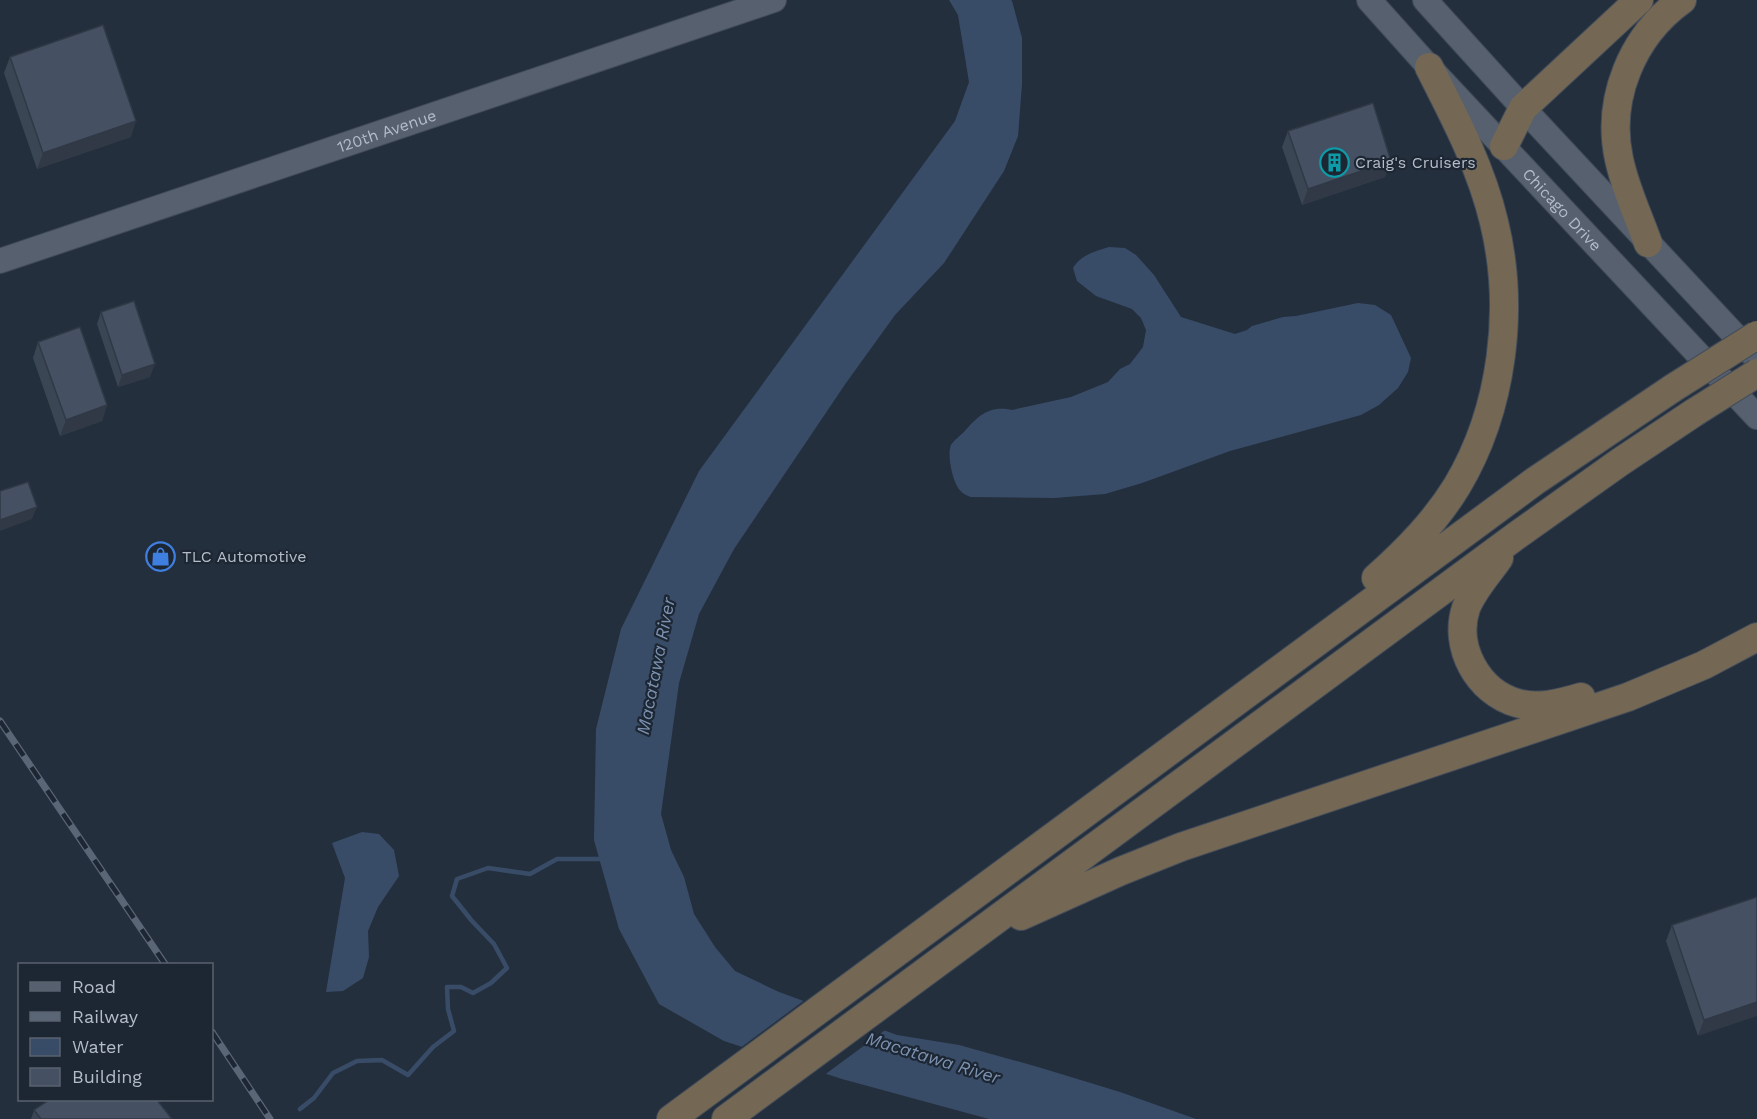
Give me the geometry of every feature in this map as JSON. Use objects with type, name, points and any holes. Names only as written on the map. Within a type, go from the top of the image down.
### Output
[{"type":"highway","points":[[1504,146],[1523,108],[1639,0]]},
{"type":"highway","points":[[1648,243],[1618,158],[1615,129],[1618,98],[1631,59],[1642,40],[1656,23],[1682,0]]},
{"type":"highway","points":[[1269,678],[1403,554],[1431,522],[1458,485],[1479,440],[1494,391],[1503,328],[1503,280],[1500,251],[1492,213],[1478,173],[1456,120],[1429,67]]},
{"type":"highway","points":[[671,1119],[1535,481],[1673,388],[1757,335]]},
{"type":"highway","points":[[726,1119],[1516,536],[1620,462],[1757,373]]},
{"type":"highway","points":[[1516,536],[1473,595],[1463,621],[1463,634],[1471,665],[1480,678],[1490,689],[1519,704],[1534,705],[1566,701],[1619,685],[1701,650],[1757,617]]},
{"type":"highway","points":[[970,940],[1150,859],[1217,834],[1628,697],[1714,660],[1757,637]]},
{"type":"main road","name":"120th Avenue","points":[[0,261],[774,0]]},
{"type":"main road","name":"Chicago Drive","points":[[1369,0],[1757,417]]},
{"type":"main road","points":[[1425,0],[1757,359]]},
{"type":"water","name":"Macatawa River","points":[[949,0],[1012,1],[1022,38],[1022,84],[1018,136],[1004,171],[944,263],[895,315],[846,383],[734,549],[699,614],[679,683],[661,814],[671,850],[684,877],[694,914],[715,947],[735,971],[779,992],[897,1035],[959,1045],[1038,1067],[1120,1092],[1196,1119],[989,1119],[842,1079],[724,1041],[659,1004],[619,929],[594,840],[596,729],[621,629],[699,471],[955,121],[969,82],[958,15]]},
{"type":"water","points":[[1109,247],[1125,248],[1136,255],[1154,275],[1181,317],[1235,334],[1252,326],[1283,317],[1358,303],[1375,305],[1391,315],[1411,358],[1408,372],[1398,388],[1379,405],[1361,415],[1230,451],[1105,494],[1054,498],[971,497],[961,492],[953,477],[950,449],[954,441],[979,417],[997,409],[1012,410],[1071,397],[1108,382],[1120,369],[1130,364],[1143,347],[1146,330],[1141,318],[1132,309],[1096,296],[1077,281],[1073,268],[1077,263],[1089,254]]},
{"type":"water","points":[[362,832],[379,834],[394,850],[399,876],[378,907],[368,931],[369,957],[363,978],[343,991],[326,992],[345,878],[332,843]]},
{"type":"pier","points":[[806,999],[888,1028],[823,1076],[739,1049]]},
{"type":"building","points":[[103,25],[136,121],[43,153],[10,57]]},
{"type":"building","name":"Craig's Cruisers","points":[[1373,103],[1391,161],[1308,189],[1288,131]]},
{"type":"building","points":[[134,301],[155,364],[122,375],[101,312]]},
{"type":"building","points":[[80,327],[107,405],[66,420],[38,342]]},
{"type":"building","points":[[28,482],[37,507],[0,520],[0,491]]},
{"type":"building","points":[[1757,897],[1757,1002],[1704,1020],[1672,925]]},
{"type":"building","points":[[48,1101],[158,1101],[172,1119],[41,1119],[34,1110]]},
{"type":"waterway","points":[[300,1109],[314,1098],[333,1073],[357,1061],[382,1060],[408,1075],[433,1047],[454,1031],[448,1009],[447,987],[461,987],[473,993],[491,983],[507,968],[494,944],[452,896],[457,879],[488,868],[530,874],[557,859],[601,859],[602,857]]},
{"type":"railway","points":[[0,721],[164,963]]},
{"type":"railway","points":[[213,1034],[270,1119]]},
{"type":"place","name":"Craig's Cruisers","points":[[1334,162]]},
{"type":"place","name":"TLC Automotive","points":[[161,556]]}]
